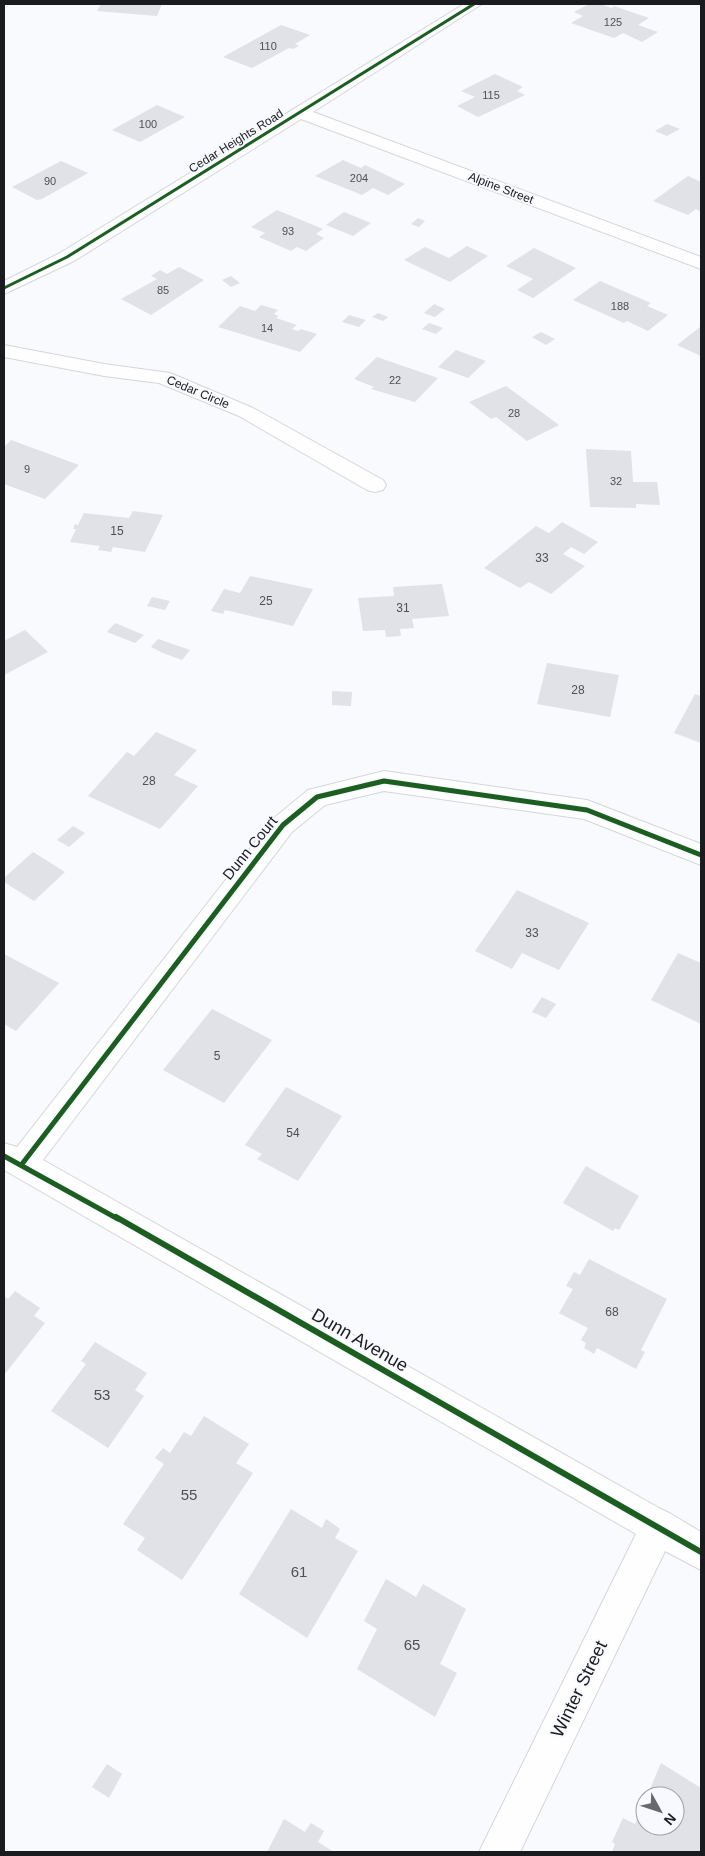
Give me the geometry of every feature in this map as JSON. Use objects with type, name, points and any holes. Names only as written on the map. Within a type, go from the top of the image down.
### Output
[{"type":"street","name":"Cedar Heights Road","points":[[4,288],[67,257],[474,4]]},
{"type":"street","name":"Alpine Street","points":[[301,113],[701,263]]},
{"type":"street","name":"Cedar Circle","points":[[4,350],[104,370],[163,377],[246,412],[375,484]]},
{"type":"street","name":"Dunn Court","points":[[13,1160],[282,825],[317,797],[384,781],[587,810],[701,855]]},
{"type":"street","name":"Dunn Avenue","points":[[13,1160],[659,1526],[701,1552]]},
{"type":"street","name":"Winter Street","points":[[499,1852],[659,1526]]},
{"type":"building","points":[[101,4],[162,4],[157,16],[97,11]]},
{"type":"building","points":[[589,4],[600,4],[612,8],[614,6],[649,18],[638,25],[658,32],[642,42],[623,33],[614,38],[571,23],[583,16],[574,12]]},
{"type":"building","points":[[281,25],[310,35],[295,44],[299,46],[293,49],[289,48],[252,68],[223,57]]},
{"type":"building","points":[[495,74],[523,87],[517,91],[525,95],[478,117],[457,106],[475,97],[461,91]]},
{"type":"building","points":[[157,105],[185,117],[140,142],[112,130]]},
{"type":"building","points":[[667,124],[680,129],[667,136],[655,131]]},
{"type":"building","points":[[343,160],[361,168],[365,165],[405,184],[388,195],[373,188],[362,195],[315,176]]},
{"type":"building","points":[[61,161],[88,173],[37,200],[12,187]]},
{"type":"building","points":[[688,176],[701,182],[701,212],[696,209],[688,215],[653,201]]},
{"type":"building","points":[[277,210],[323,229],[316,234],[324,238],[306,251],[297,247],[291,251],[259,237],[265,233],[251,227]]},
{"type":"building","points":[[344,212],[371,223],[353,236],[326,225]]},
{"type":"building","points":[[418,218],[425,221],[419,227],[411,224]]},
{"type":"building","points":[[467,246],[488,256],[450,282],[404,260],[425,247],[449,258]]},
{"type":"building","points":[[534,248],[576,268],[533,298],[517,290],[533,279],[506,266]]},
{"type":"building","points":[[179,267],[204,280],[151,315],[121,299],[157,279],[151,276],[160,270],[167,274]]},
{"type":"building","points":[[231,276],[240,283],[231,287],[222,280]]},
{"type":"building","points":[[600,281],[651,303],[647,306],[668,315],[648,331],[627,321],[624,323],[573,300]]},
{"type":"building","points":[[434,304],[445,309],[435,317],[424,313]]},
{"type":"building","points":[[261,305],[278,310],[274,314],[279,316],[276,318],[297,325],[292,329],[298,331],[301,329],[317,334],[300,352],[218,327],[240,306],[255,311]]},
{"type":"building","points":[[378,313],[388,317],[383,321],[372,317]]},
{"type":"building","points":[[349,315],[366,320],[359,327],[342,322]]},
{"type":"building","points":[[429,323],[443,328],[436,334],[422,329]]},
{"type":"building","points":[[700,327],[701,356],[677,345]]},
{"type":"building","points":[[541,332],[555,339],[546,345],[532,337]]},
{"type":"building","points":[[456,350],[486,361],[468,378],[438,367]]},
{"type":"building","points":[[377,357],[438,378],[415,402],[371,389],[374,387],[354,379]]},
{"type":"building","points":[[506,386],[559,425],[527,441],[496,417],[491,419],[469,402]]},
{"type":"building","points":[[11,440],[79,465],[45,499],[4,484],[4,447]]},
{"type":"building","points":[[586,449],[631,451],[633,482],[657,482],[660,505],[636,504],[636,508],[590,507]]},
{"type":"building","points":[[133,511],[163,515],[145,552],[113,547],[111,552],[98,550],[100,546],[70,542],[76,529],[73,529],[75,524],[78,525],[84,513],[129,518]]},
{"type":"building","points":[[562,522],[598,542],[584,554],[571,547],[563,554],[585,566],[551,594],[529,582],[520,588],[484,568],[536,526],[549,533]]},
{"type":"building","points":[[250,576],[313,589],[293,626],[225,610],[223,614],[211,611],[224,589],[240,593]]},
{"type":"building","points":[[442,584],[449,616],[412,619],[414,628],[400,629],[401,636],[386,637],[385,630],[363,631],[358,598],[394,596],[393,587]]},
{"type":"building","points":[[152,597],[170,601],[165,610],[147,606]]},
{"type":"building","points":[[115,623],[144,635],[135,643],[107,632]]},
{"type":"building","points":[[25,630],[48,652],[4,675],[4,641]]},
{"type":"building","points":[[158,639],[190,650],[182,660],[151,647]]},
{"type":"building","points":[[547,663],[619,675],[610,717],[537,704]]},
{"type":"building","points":[[332,691],[352,692],[351,706],[332,705]]},
{"type":"building","points":[[695,694],[701,696],[701,743],[674,733]]},
{"type":"building","points":[[156,732],[197,750],[174,775],[198,786],[160,829],[88,796],[127,752],[134,756]]},
{"type":"building","points":[[73,826],[85,833],[69,847],[57,840]]},
{"type":"building","points":[[33,852],[65,872],[34,901],[4,882],[4,878]]},
{"type":"building","points":[[517,890],[589,923],[559,970],[522,953],[512,969],[475,951]]},
{"type":"building","points":[[678,953],[701,963],[701,1024],[651,1000]]},
{"type":"building","points":[[4,954],[59,983],[16,1031],[4,1024]]},
{"type":"building","points":[[542,997],[556,1004],[546,1018],[532,1012]]},
{"type":"building","points":[[212,1009],[272,1040],[224,1103],[163,1070]]},
{"type":"building","points":[[286,1087],[342,1116],[298,1181],[257,1159],[262,1154],[245,1145]]},
{"type":"building","points":[[586,1166],[639,1196],[619,1230],[615,1228],[613,1231],[563,1203]]},
{"type":"building","points":[[589,1259],[667,1299],[641,1350],[645,1352],[636,1369],[597,1348],[594,1354],[584,1348],[586,1343],[581,1340],[588,1328],[559,1313],[573,1289],[566,1286],[574,1272],[580,1275]]},
{"type":"building","points":[[15,1291],[40,1308],[34,1316],[45,1323],[4,1375],[4,1296],[8,1299]]},
{"type":"building","points":[[95,1342],[147,1373],[135,1390],[144,1396],[108,1448],[51,1411],[86,1364],[81,1361]]},
{"type":"building","points":[[204,1416],[249,1444],[236,1463],[253,1473],[182,1580],[137,1550],[145,1538],[123,1524],[164,1464],[155,1458],[163,1448],[170,1453],[184,1432],[191,1436]]},
{"type":"building","points":[[291,1509],[322,1528],[326,1519],[340,1529],[335,1538],[358,1551],[307,1638],[239,1594]]},
{"type":"building","points":[[386,1579],[416,1597],[423,1584],[466,1609],[440,1664],[457,1673],[435,1717],[357,1669],[377,1629],[364,1621]]},
{"type":"building","points":[[661,1763],[701,1788],[701,1852],[612,1852],[615,1844],[612,1842],[623,1818],[635,1824],[635,1836],[685,1836],[685,1786],[651,1786]]},
{"type":"building","points":[[107,1764],[122,1774],[109,1798],[92,1787]]},
{"type":"building","points":[[284,1819],[305,1832],[311,1823],[324,1831],[318,1842],[334,1852],[267,1852]]},
{"type":"cycle path","points":[[4,288],[67,257],[474,4]]},
{"type":"cycle path","points":[[22,1164],[283,825],[317,797],[384,781],[587,810],[701,855]]},
{"type":"cycle path","points":[[4,1156],[22,1164],[701,1552]]}]
